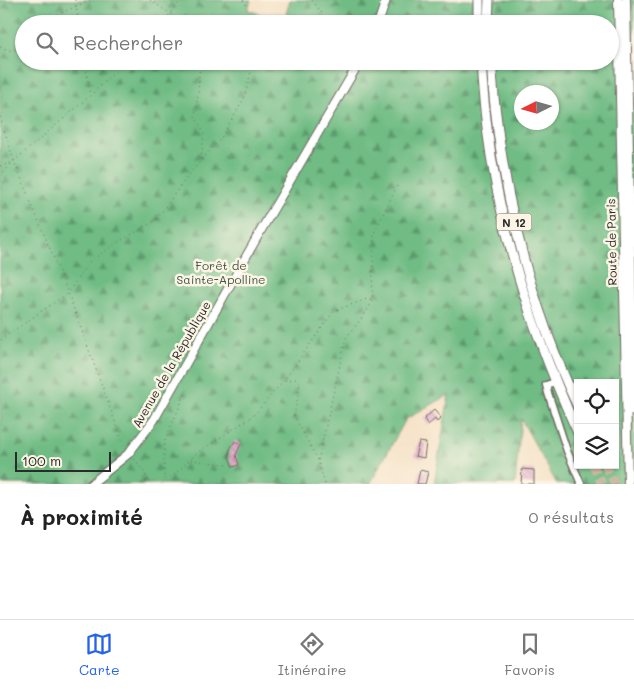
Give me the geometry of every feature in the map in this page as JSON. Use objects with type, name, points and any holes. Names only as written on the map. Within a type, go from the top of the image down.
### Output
[{"type":"highway","points":[[479,0],[479,15]]},
{"type":"highway","points":[[488,15],[489,0]]},
{"type":"highway","name":"N 12","points":[[482,70],[486,131],[494,180],[508,242],[526,302],[555,382],[574,424]]},
{"type":"highway","name":"N 12","points":[[492,70],[497,129],[518,239],[543,323],[574,398]]},
{"type":"main road","points":[[381,15],[386,0]]},
{"type":"main road","name":"Route de Paris","points":[[618,0],[618,15]]},
{"type":"main road","name":"Route de Paris","points":[[626,0],[634,412]]},
{"type":"main road","name":"Route de Paris","points":[[619,48],[628,484]]},
{"type":"main road","name":"Avenue de la République","points":[[91,484],[128,454],[154,420],[260,232],[355,70]]},
{"type":"lane","points":[[555,382],[546,385],[548,393],[567,451],[582,484]]},
{"type":"path","points":[[75,0],[77,15]]},
{"type":"path","points":[[58,15],[91,0]]},
{"type":"path","points":[[150,0],[170,14],[181,0]]},
{"type":"path","points":[[243,0],[248,8]]},
{"type":"path","points":[[312,0],[323,15]]},
{"type":"path","points":[[0,47],[15,50]]},
{"type":"path","points":[[86,70],[90,96]]},
{"type":"path","points":[[0,176],[14,161],[90,96],[117,70]]},
{"type":"path","points":[[199,70],[195,116],[204,133],[201,162]]},
{"type":"path","points":[[0,340],[68,293],[88,263],[115,244],[155,221],[189,174],[221,138],[244,99],[251,70]]},
{"type":"path","points":[[0,117],[14,161],[68,293],[124,447],[128,454],[137,461],[150,484]]},
{"type":"path","points":[[0,166],[14,161]]},
{"type":"path","points":[[318,461],[346,338],[365,314],[372,299],[374,233],[397,186]]},
{"type":"path","points":[[184,394],[164,443],[164,479],[173,476],[197,454],[253,416],[284,380],[334,311],[367,299],[372,299]]},
{"type":"path","points":[[284,380],[298,379],[300,384],[294,416],[318,461],[325,484]]},
{"type":"path","points":[[190,460],[230,465]]},
{"type":"path","points":[[142,484],[145,473]]},
{"type":"path","points":[[145,473],[146,484]]},
{"type":"green space","name":"Forêt de Sainte-Apolline","points":[[0,0],[251,0],[248,10],[260,14],[15,15],[15,70],[619,70],[619,15],[286,14],[290,0],[634,0],[634,484],[557,484],[521,419],[515,484],[434,484],[449,395],[406,419],[370,484],[0,484]]},
{"type":"building","points":[[434,410],[441,418],[437,422],[435,419],[428,425],[424,419]]},
{"type":"building","points":[[235,441],[241,444],[236,455],[239,465],[233,467],[229,457],[230,449]]},
{"type":"building","points":[[419,442],[426,443],[424,458],[415,456]]},
{"type":"building","points":[[522,469],[534,470],[534,484],[521,484]]},
{"type":"building","points":[[420,470],[428,472],[425,484],[417,484]]},
{"type":"tunnel","points":[[595,469],[602,484]]},
{"type":"tunnel","points":[[607,469],[615,484]]}]
